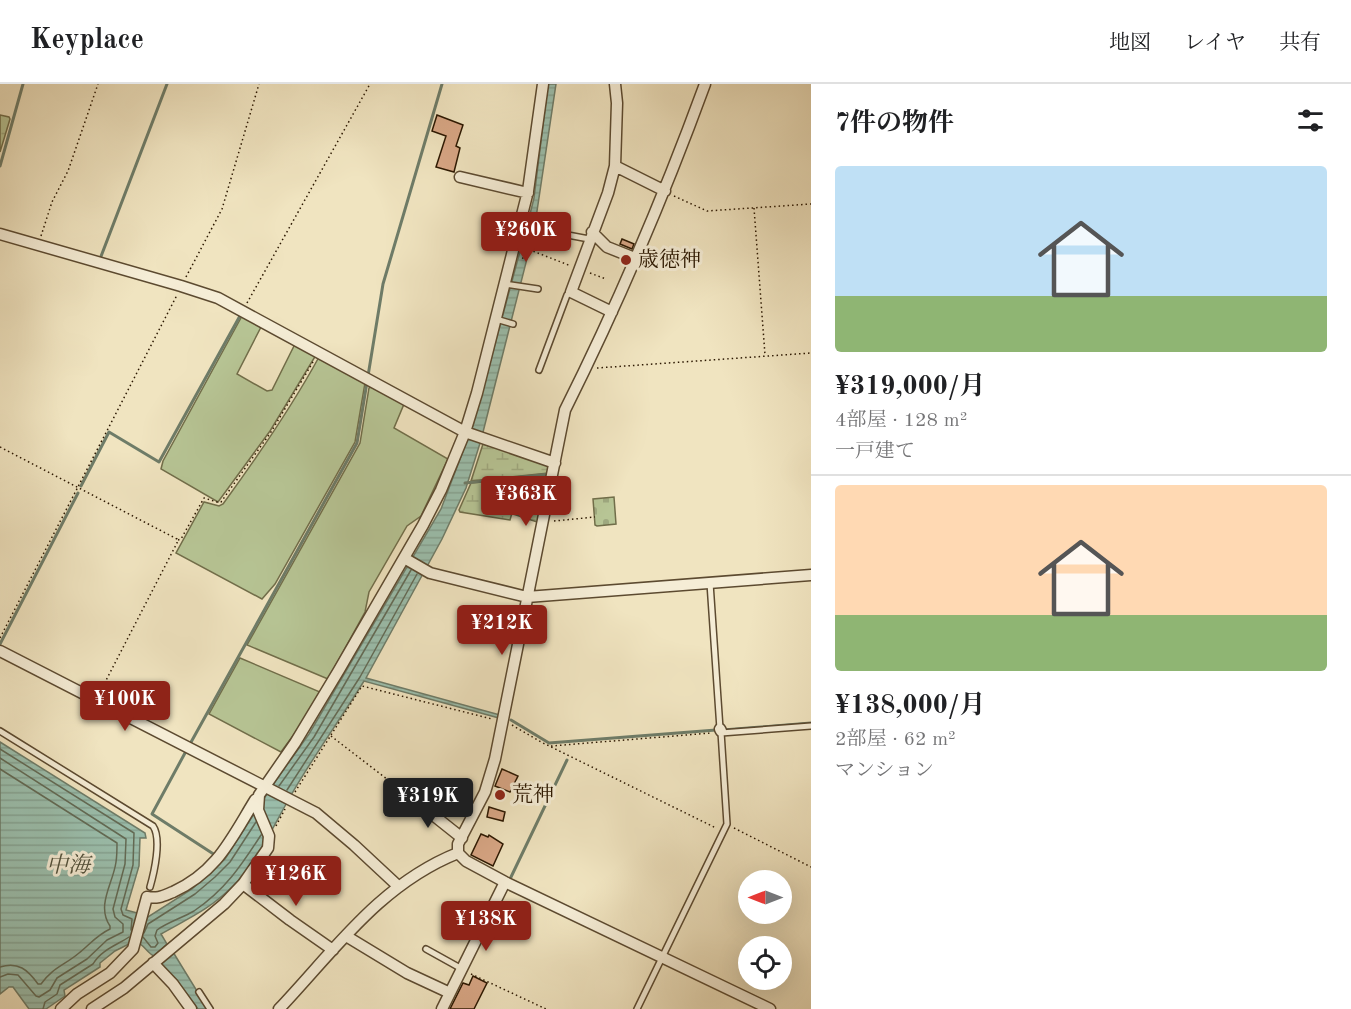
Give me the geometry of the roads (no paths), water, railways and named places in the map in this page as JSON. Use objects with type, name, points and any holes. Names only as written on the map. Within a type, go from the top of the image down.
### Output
[{"type":"street","points":[[92,1009],[124,988],[224,904],[243,884],[266,851],[269,837],[258,810],[258,801],[406,559],[441,490],[466,432],[522,226],[543,84]]},
{"type":"street","points":[[612,312],[571,292],[608,193],[615,166],[617,103],[615,84]]},
{"type":"street","points":[[705,84],[637,259],[588,367],[565,410],[485,792],[458,844],[458,853],[462,859],[505,882],[770,1009]]},
{"type":"street","points":[[615,166],[665,191]]},
{"type":"street","points":[[460,177],[528,193]]},
{"type":"street","points":[[0,234],[218,298],[466,432],[555,463]]},
{"type":"street","points":[[591,235],[607,247],[637,259]]},
{"type":"street","points":[[406,559],[426,570],[527,597],[811,575]]},
{"type":"street","points":[[0,651],[290,799],[324,820],[398,886]]},
{"type":"street","points":[[413,799],[462,838]]},
{"type":"street","points":[[61,1009],[77,994],[110,974],[133,949],[148,892],[157,899],[189,885],[210,868],[219,858],[255,800],[258,801]]},
{"type":"street","points":[[279,1009],[374,906],[398,886],[458,853]]},
{"type":"street","points":[[442,1009],[505,882]]},
{"type":"street","points":[[243,884],[333,950]]},
{"type":"street","points":[[346,936],[407,973],[450,993]]},
{"type":"street","points":[[155,962],[191,1009]]},
{"type":"lane","points":[[522,226],[535,230],[591,235]]},
{"type":"lane","points":[[507,284],[538,289]]},
{"type":"lane","points":[[539,370],[567,295],[571,292]]},
{"type":"lane","points":[[498,320],[512,324]]},
{"type":"lane","points":[[637,1009],[727,824],[710,583]]},
{"type":"lane","points":[[721,731],[811,726]]},
{"type":"lane","points":[[0,731],[153,826],[156,834],[155,868],[148,892]]},
{"type":"lane","points":[[426,949],[462,969]]},
{"type":"lane","points":[[200,992],[210,1009]]},
{"type":"water","points":[[548,84],[556,84],[534,231],[481,440],[466,488],[442,539],[366,678],[500,715],[499,718],[364,681],[307,768],[264,844],[242,877],[216,901],[161,934],[167,944],[154,956],[136,942],[143,916],[148,917],[192,889],[225,859],[309,734],[441,509],[473,425],[528,222],[534,198]]},
{"type":"water","name":"中海","points":[[0,742],[145,833],[146,838],[140,838],[139,866],[126,910],[141,914],[133,942],[115,951],[100,963],[100,967],[64,990],[65,996],[46,1009],[29,1009],[13,987],[9,987],[0,994]]},
{"type":"water","points":[[173,952],[208,1009],[198,1009],[177,981],[160,964]]},
{"type":"waterway","points":[[0,166],[23,84]]},
{"type":"waterway","points":[[100,259],[167,84]]},
{"type":"waterway","points":[[368,376],[383,284],[442,84]]},
{"type":"waterway","points":[[81,486],[109,432],[159,462],[241,314]]},
{"type":"waterway","points":[[190,744],[357,443],[367,382]]},
{"type":"waterway","points":[[465,483],[550,474]]},
{"type":"waterway","points":[[0,644],[78,493]]},
{"type":"waterway","points":[[511,720],[549,743],[716,730]]},
{"type":"waterway","points":[[723,730],[811,723]]},
{"type":"waterway","points":[[185,753],[152,814],[215,855]]},
{"type":"waterway","points":[[511,877],[567,760]]},
{"type":"place","name":"歳徳神","points":[[626,260]]},
{"type":"place","name":"荒神","points":[[500,795]]}]
